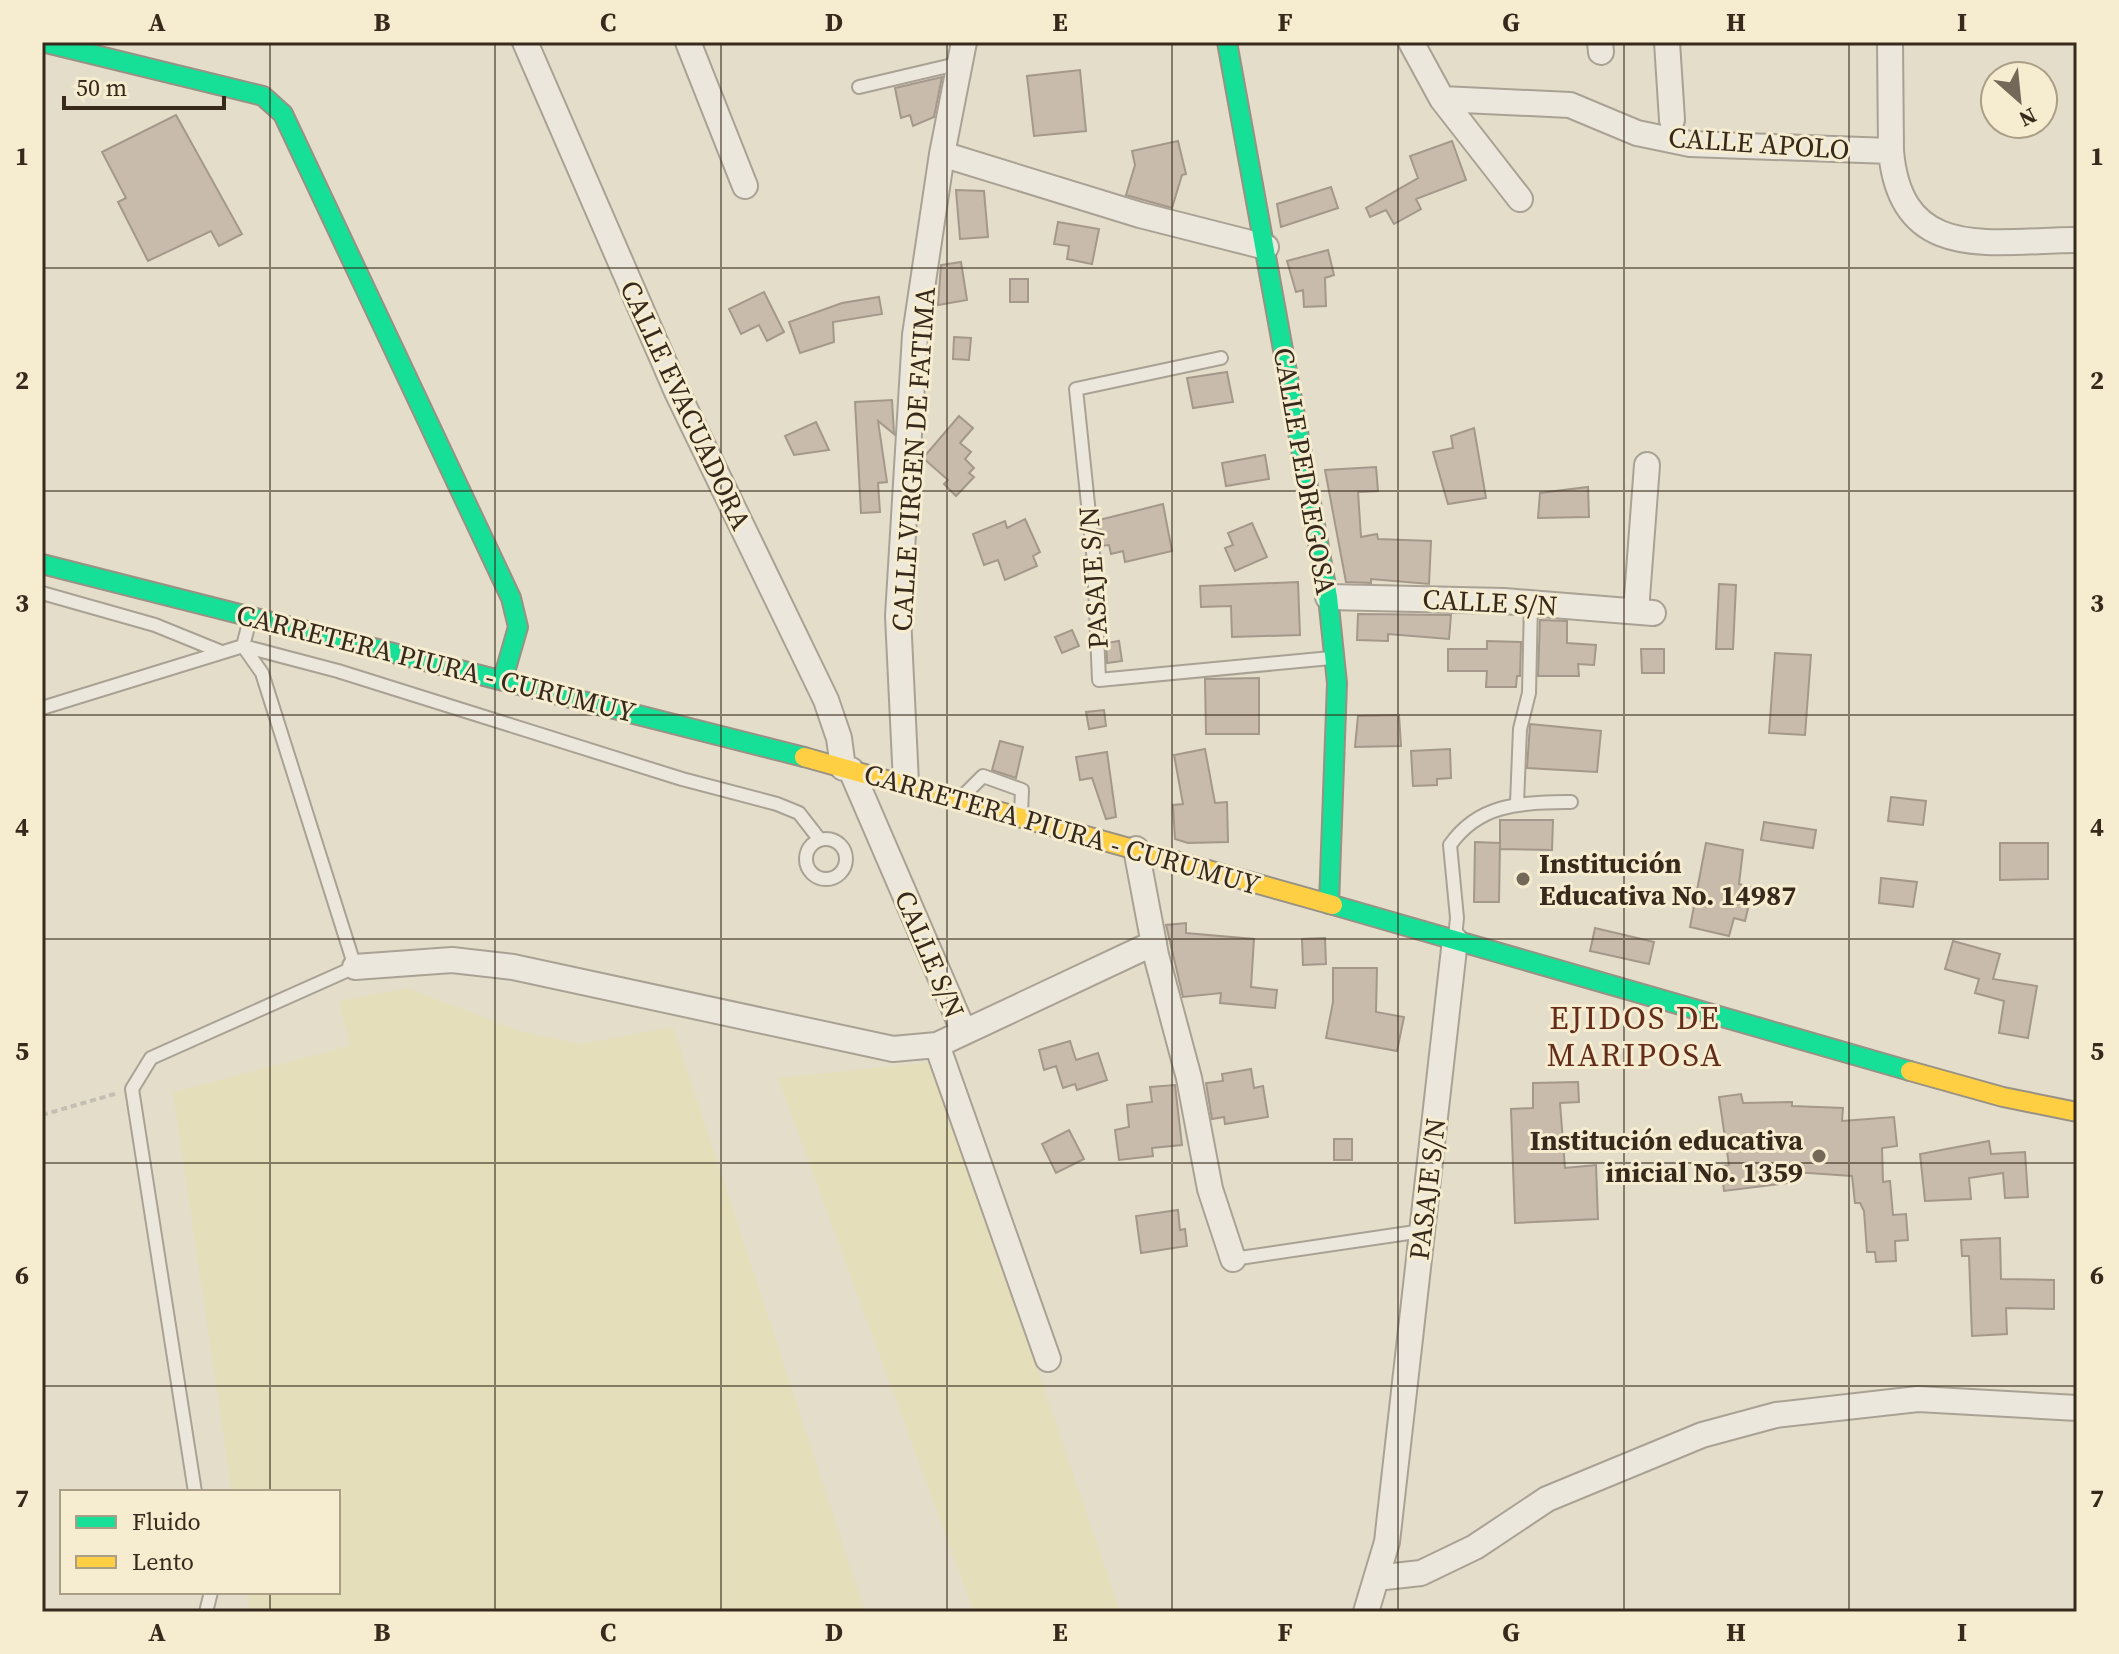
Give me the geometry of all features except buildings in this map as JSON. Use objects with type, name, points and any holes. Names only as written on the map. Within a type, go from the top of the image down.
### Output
[{"type":"main road","points":[[42,42],[263,96],[283,114],[511,598],[518,627],[503,679]]},
{"type":"main road","name":"CALLE PEDREGOSA","points":[[1227,42],[1328,597],[1337,683],[1329,904]]},
{"type":"main road","name":"CARRETERA PIURA - CURUMUY","points":[[42,564],[906,783],[1988,1092],[2077,1112]]},
{"type":"street","name":"CALLE EVACUADORA","points":[[525,42],[677,392],[826,700],[847,769]]},
{"type":"street","points":[[688,42],[745,186]]},
{"type":"street","points":[[1411,42],[1442,99],[1520,199]]},
{"type":"street","points":[[1667,42],[1672,120]]},
{"type":"street","name":"CALLE APOLO","points":[[1890,42],[1893,173],[1903,201],[1926,228],[1953,240],[2077,240]]},
{"type":"street","name":"CALLE VIRGEN DE FATIMA","points":[[906,783],[898,616],[915,335],[942,154],[963,53]]},
{"type":"street","name":"CALLE APOLO","points":[[1442,99],[1570,105],[1637,133],[1690,144],[1891,151]]},
{"type":"street","points":[[942,154],[1140,215],[1266,247]]},
{"type":"street","name":"CALLE S/N","points":[[1328,597],[1531,603],[1644,612],[1647,465]]},
{"type":"street","name":"CALLE S/N","points":[[847,769],[964,1032],[1154,943]]},
{"type":"street","points":[[1136,849],[1154,943],[1189,1078],[1210,1189],[1233,1259]]},
{"type":"street","name":"PASAJE S/N","points":[[1366,1612],[1387,1542],[1455,940]]},
{"type":"street","points":[[355,967],[452,960],[513,967],[893,1049],[937,1045],[964,1032]]},
{"type":"street","points":[[937,1045],[1048,1359]]},
{"type":"street","points":[[1376,1578],[1421,1573],[1475,1547],[1547,1499],[1702,1435],[1776,1415],[1918,1399],[2077,1408]]},
{"type":"lane","points":[[859,87],[963,53]]},
{"type":"lane","name":"PASAJE S/N","points":[[1221,358],[1076,389],[1094,562],[1099,680],[1334,658]]},
{"type":"lane","points":[[42,593],[155,625],[219,651]]},
{"type":"lane","points":[[1517,803],[1520,729],[1529,693],[1531,603]]},
{"type":"lane","points":[[243,646],[251,616]]},
{"type":"lane","points":[[195,1490],[132,1089],[151,1058],[355,967],[262,673],[243,646]]},
{"type":"lane","points":[[42,708],[243,646],[338,671],[682,779],[777,804],[799,813],[820,840]]},
{"type":"lane","points":[[960,798],[983,776],[1022,790],[1021,816]]},
{"type":"lane","name":"PASAJE S/N","points":[[1455,940],[1457,918],[1450,845],[1463,827],[1494,808],[1517,803],[1571,802]]},
{"type":"lane","points":[[1233,1259],[1422,1231]]},
{"type":"path","points":[[42,1115],[132,1089]]},
{"type":"shaded area","points":[[407,988],[519,1031],[581,1044],[673,1027],[865,1612],[250,1612],[247,1594],[340,1594],[340,1490],[232,1490],[173,1092],[350,1046],[339,1001]]},
{"type":"shaded area","points":[[933,1062],[1120,1612],[974,1612],[778,1078]]},
{"type":"traffic: fast","points":[[42,42],[263,96],[283,114],[511,598],[518,627],[503,679]]},
{"type":"traffic: fast","points":[[1227,42],[1328,597],[1337,683],[1329,904]]},
{"type":"traffic: fast","points":[[42,564],[804,757]]},
{"type":"traffic: fast","points":[[1333,905],[1910,1071]]},
{"type":"traffic: slow","points":[[804,757],[1333,905]]},
{"type":"traffic: slow","points":[[1910,1071],[2003,1097],[2077,1112]]},
{"type":"place","name":"Institución Educativa No. 14987","points":[[1523,879]]},
{"type":"place","name":"Institución educativa inicial No. 1359","points":[[1819,1156]]},
{"type":"district","name":"EJIDOS DE MARIPOSA","points":[[1635,1036]]}]
